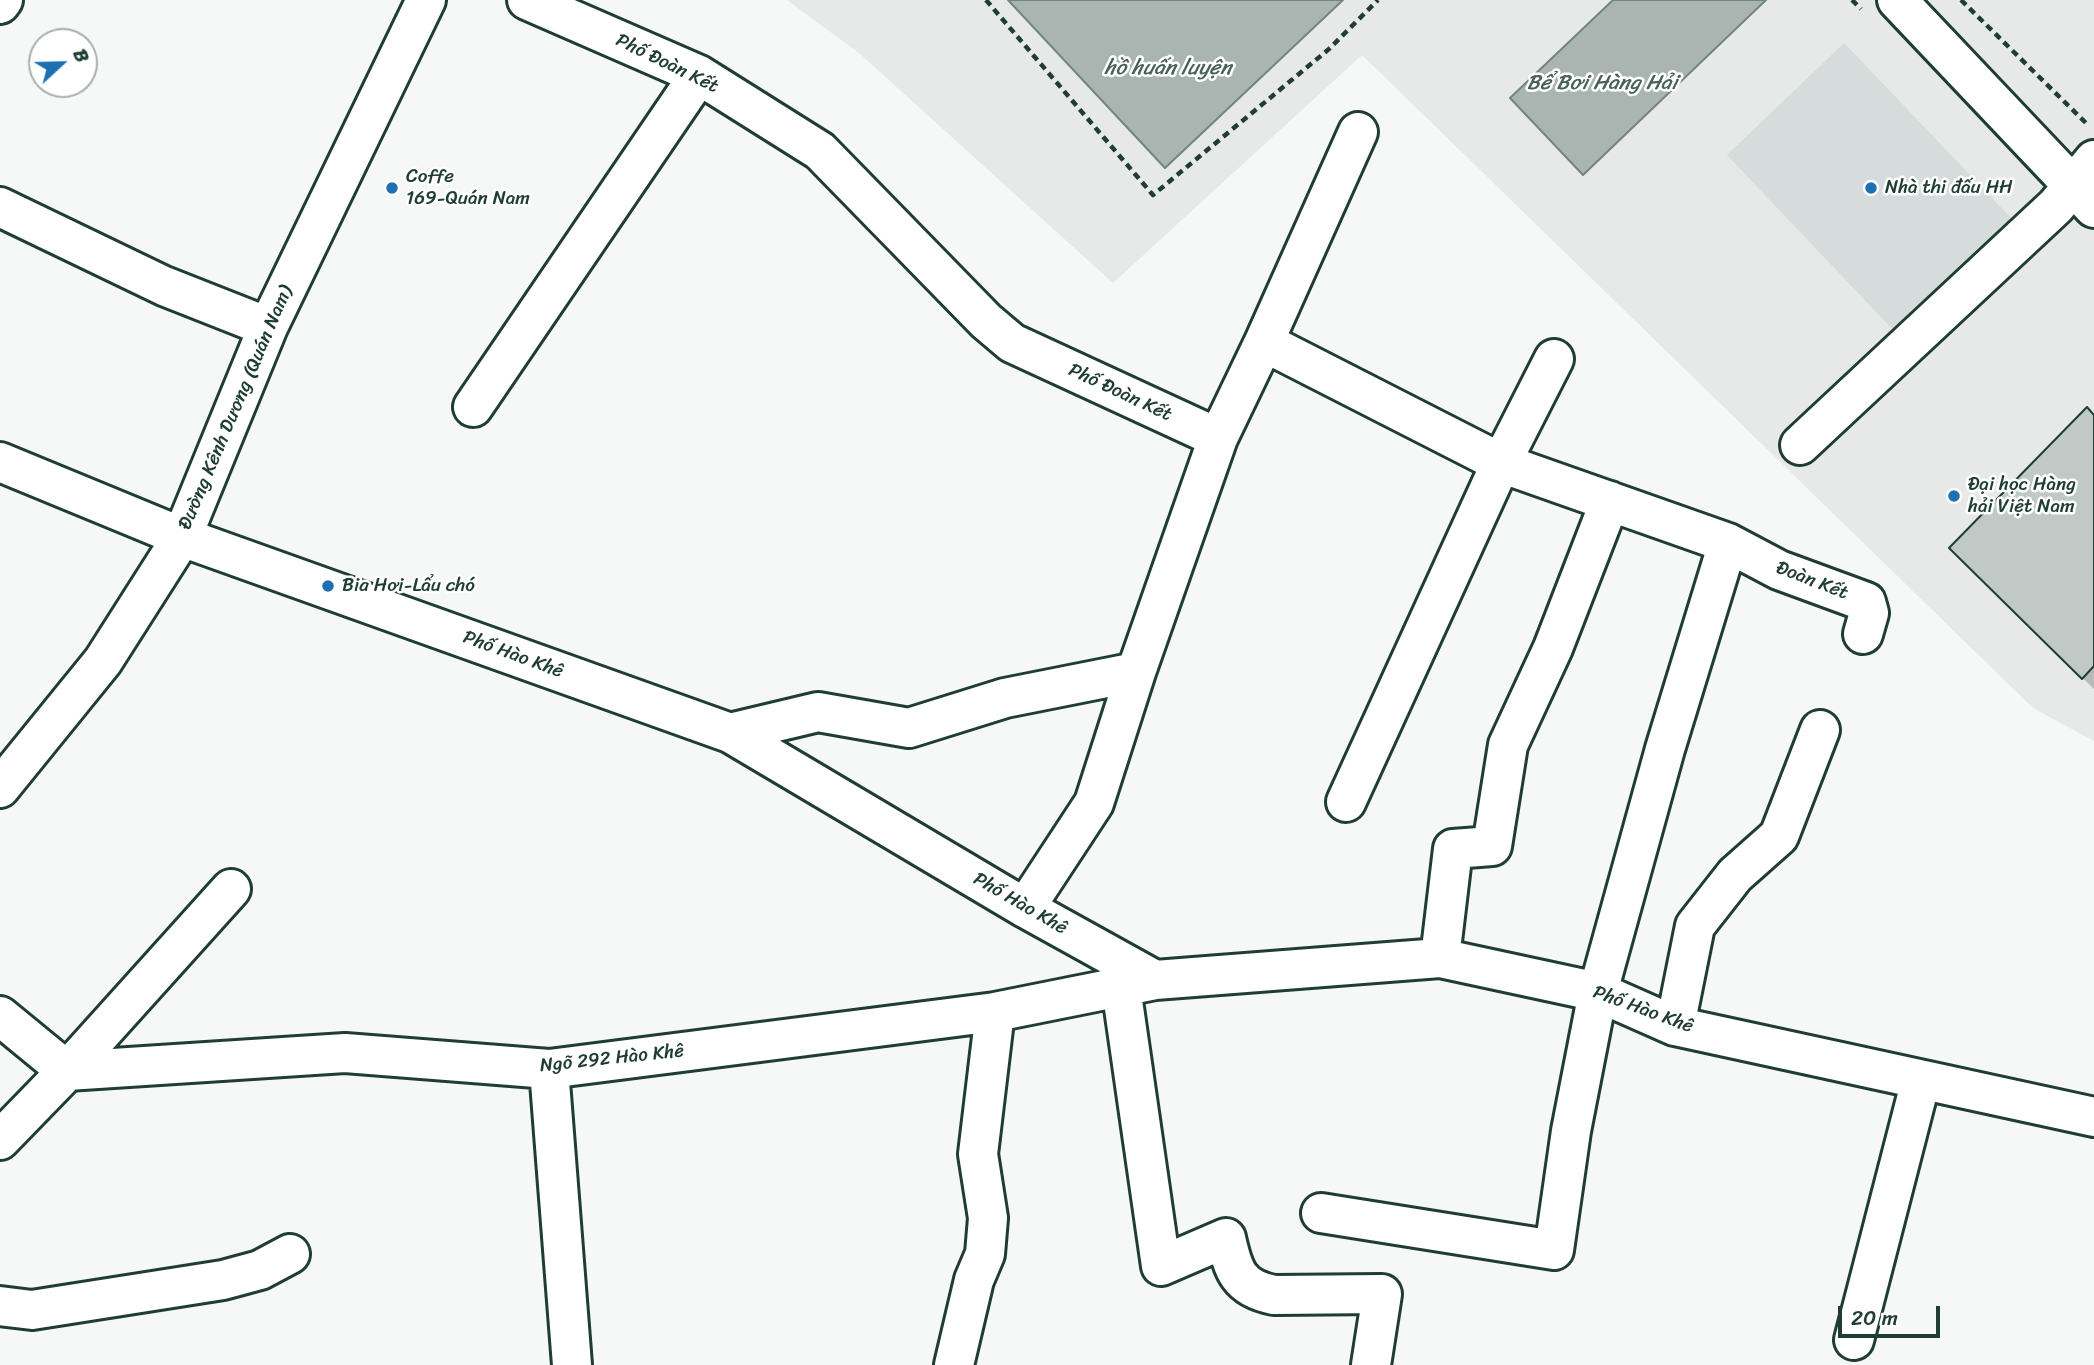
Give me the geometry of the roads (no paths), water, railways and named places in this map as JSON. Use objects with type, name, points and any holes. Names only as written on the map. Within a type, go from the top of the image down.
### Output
[{"type":"street","points":[[0,4],[4,0]]},
{"type":"street","name":"Đường Kênh Dương (Quán Nam)","points":[[4,778],[103,661],[182,537],[268,327],[426,0]]},
{"type":"street","name":"Phố Đoàn Kết","points":[[527,0],[699,75],[820,151],[986,321],[1012,343],[1218,438]]},
{"type":"street","points":[[1800,445],[2056,206],[2087,184],[1897,0]]},
{"type":"street","points":[[473,407],[699,75]]},
{"type":"street","points":[[1025,908],[1094,803],[1136,672],[1218,438],[1358,132]]},
{"type":"street","points":[[0,207],[164,286],[268,327]]},
{"type":"street","points":[[1264,342],[1501,463],[1728,543],[1665,748],[1598,992],[1571,1131],[1554,1250],[1321,1213]]},
{"type":"street","points":[[1346,802],[1501,463],[1554,359]]},
{"type":"street","name":"Phố Hào Khê","points":[[0,462],[182,537],[730,733],[1025,908],[1138,984],[1440,958],[1598,992],[1675,1026],[2094,1117]]},
{"type":"street","points":[[1440,958],[1454,849],[1492,846],[1508,745],[1553,648],[1610,501]]},
{"type":"street","name":"Đoàn Kết","points":[[1728,543],[1779,570],[1866,602],[1869,613],[1863,634]]},
{"type":"street","points":[[730,733],[818,712],[909,729],[1005,698],[1136,672]]},
{"type":"street","points":[[1675,1026],[1695,926],[1735,875],[1779,836],[1820,730]]},
{"type":"street","points":[[0,1140],[67,1071],[231,889]]},
{"type":"street","points":[[1138,984],[1161,1266],[1226,1238],[1233,1269],[1257,1292],[1274,1295],[1382,1294],[1371,1365]]},
{"type":"street","name":"Ngõ 292 Hào Khê","points":[[67,1071],[345,1053],[549,1069],[995,1012],[1138,984]]},
{"type":"street","points":[[954,1365],[974,1280],[985,1254],[988,1218],[978,1154],[995,1012]]},
{"type":"street","points":[[0,1016],[67,1071]]},
{"type":"street","points":[[549,1069],[572,1365]]},
{"type":"street","points":[[1854,1340],[1921,1080]]},
{"type":"street","points":[[0,1306],[32,1310],[223,1280],[260,1269],[290,1254]]},
{"type":"water","name":"hồ huấn luyện","points":[[1008,0],[1343,0],[1165,168]]},
{"type":"water","name":"Bể Bơi Hàng Hải","points":[[1613,0],[1766,0],[1583,175],[1510,98]]},
{"type":"place","name":"Coffe 169-Quán Nam","points":[[392,188]]},
{"type":"place","name":"Nhà thi đấu HH","points":[[1871,188]]},
{"type":"place","name":"Đại học Hàng hải Việt Nam","points":[[1954,496]]},
{"type":"place","name":"Bia Hơi-Lẩu chó","points":[[328,586]]}]
